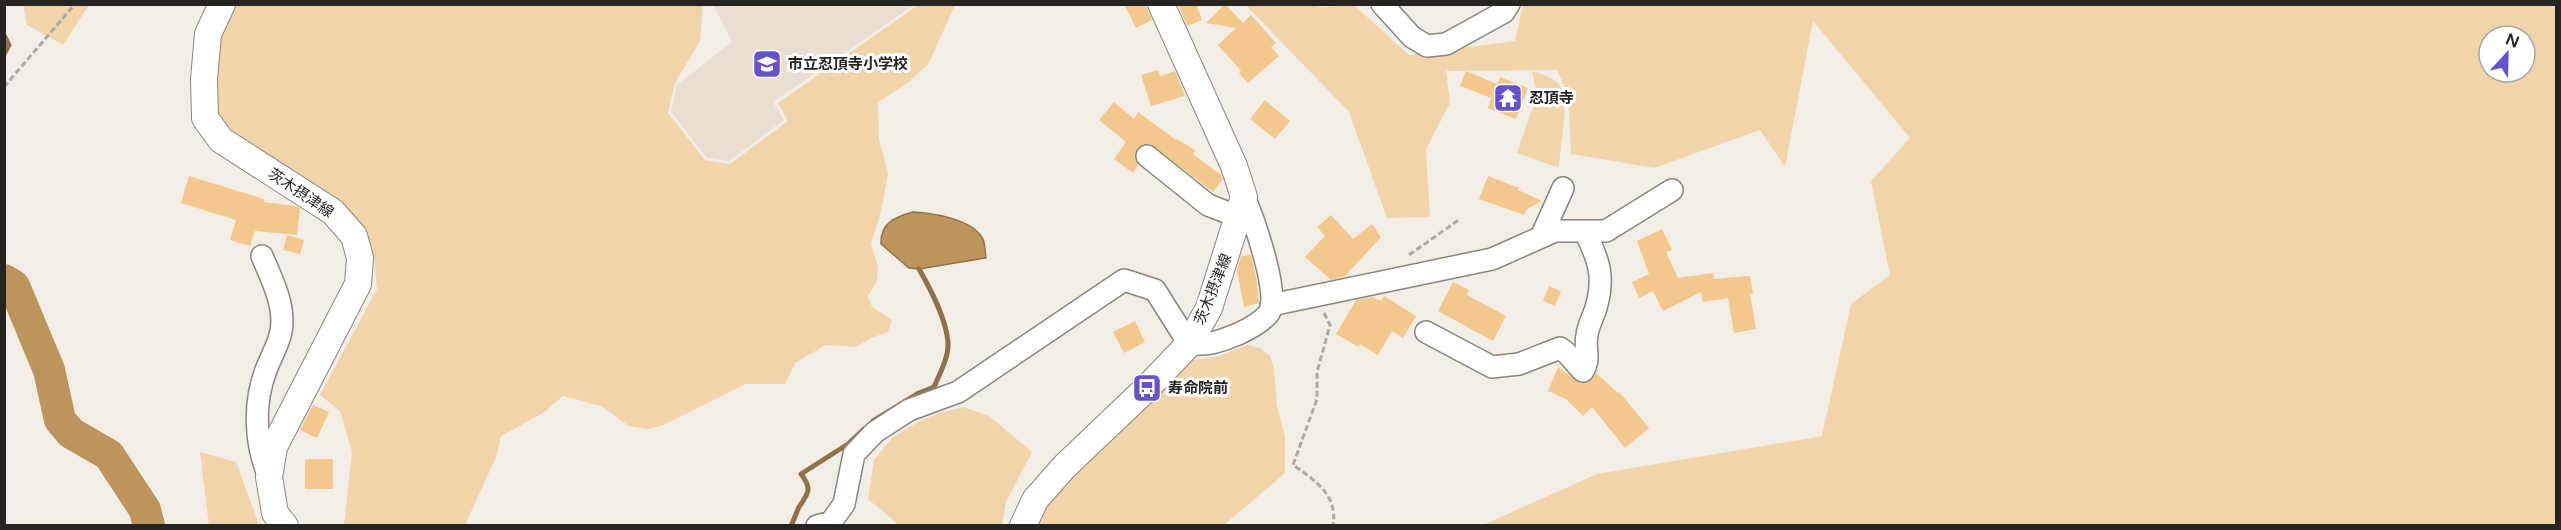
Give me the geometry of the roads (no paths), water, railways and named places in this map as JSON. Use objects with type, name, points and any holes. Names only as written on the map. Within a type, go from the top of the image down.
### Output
[{"type":"main road","name":"茨木摂津線","points":[[222,4],[208,34],[204,79],[205,118],[221,140],[333,212],[354,236],[360,258],[358,284],[274,447],[269,477],[275,513],[285,525]]},
{"type":"main road","points":[[1161,4],[1234,166],[1242,207]]},
{"type":"main road","name":"茨木摂津線","points":[[1023,525],[1035,500],[1064,467],[1147,388],[1189,344],[1209,308],[1242,207]]},
{"type":"street","points":[[1382,4],[1412,38],[1427,46],[1446,44],[1504,12],[1509,4]]},
{"type":"street","points":[[818,525],[831,522],[844,504],[854,454],[875,432],[909,410],[958,392],[1124,280],[1155,290],[1189,344],[1211,345],[1252,328],[1270,312],[1273,292],[1252,214],[1242,207],[1208,205],[1147,156]]},
{"type":"street","points":[[1542,235],[1563,188]]},
{"type":"street","points":[[1271,304],[1492,259],[1555,231],[1606,231],[1672,190]]},
{"type":"street","points":[[1426,332],[1492,368],[1519,364],[1560,348],[1570,354],[1574,363],[1584,371],[1589,362],[1587,335],[1602,279],[1597,255],[1586,232]]},
{"type":"street","points":[[262,256],[280,298],[282,324],[279,339],[265,373],[257,414],[260,457],[269,477]]},
{"type":"waterway","points":[[4,35],[9,45],[4,54]]},
{"type":"waterway","points":[[873,421],[919,393],[934,387],[946,359],[947,333],[933,295],[919,269]]},
{"type":"waterway","points":[[4,280],[14,286],[49,370],[60,420],[71,433],[109,455],[145,510],[149,526]]},
{"type":"waterway","points":[[791,526],[808,491],[801,474],[848,444],[864,429]]},
{"type":"place","name":"市立忍頂寺小学校","points":[[767,64]]},
{"type":"place","name":"忍頂寺","points":[[1508,98]]},
{"type":"place","name":"寿命院前","points":[[1147,388]]}]
